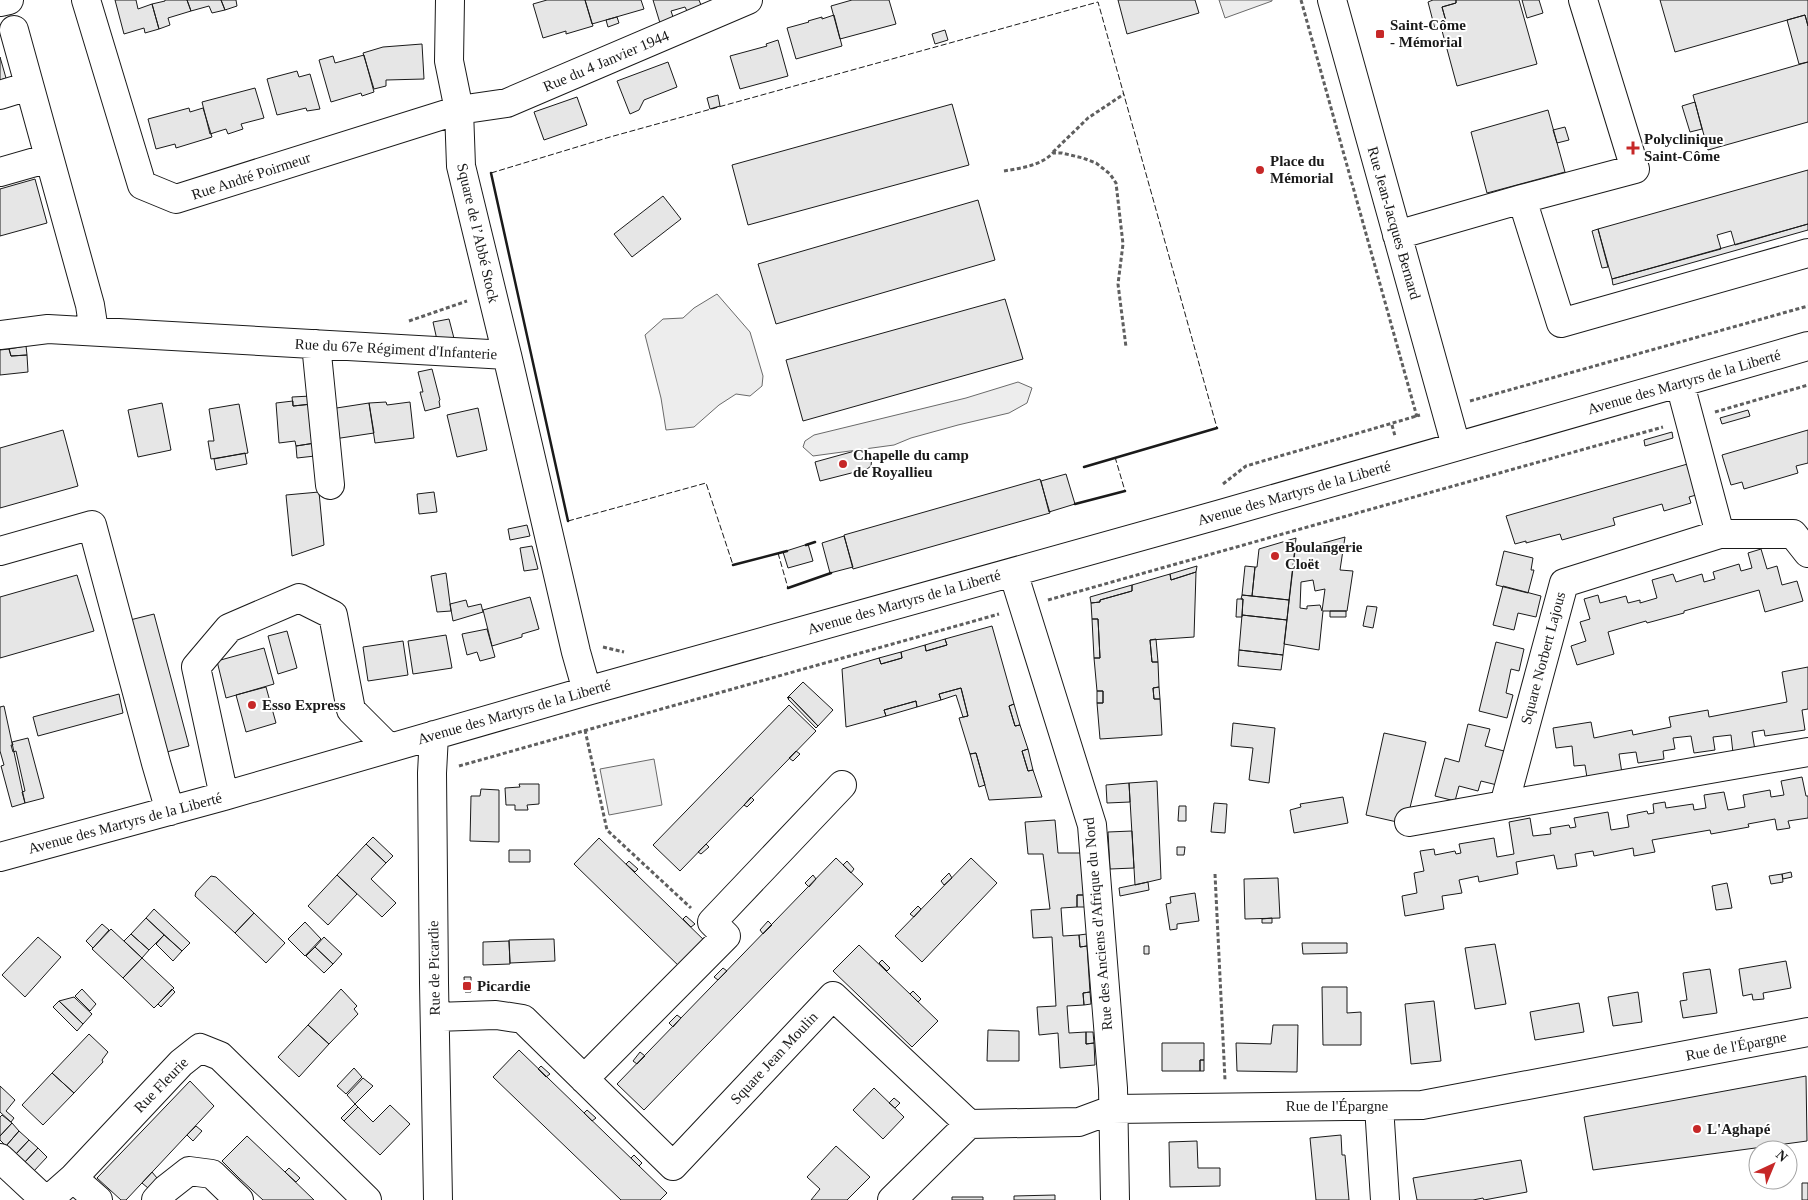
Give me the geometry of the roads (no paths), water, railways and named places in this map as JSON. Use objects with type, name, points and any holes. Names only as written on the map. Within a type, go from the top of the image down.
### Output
[{"type":"street","points":[[0,2],[9,0]]},
{"type":"street","name":"Rue André Poirmeur","points":[[86,0],[142,185],[176,200],[459,110]]},
{"type":"street","name":"Square de l’Abbé Stock","points":[[450,0],[449,61],[459,110],[460,166],[507,355]]},
{"type":"street","name":"Rue du 4 Janvier 1944","points":[[459,110],[507,103],[748,0]]},
{"type":"street","name":"Rue Jean-Jacques Bernard","points":[[1332,0],[1456,446]]},
{"type":"street","points":[[1397,235],[1634,169],[1583,0]]},
{"type":"street","points":[[14,30],[90,305],[94,331]]},
{"type":"street","points":[[0,95],[29,86]]},
{"type":"street","points":[[0,172],[49,158]]},
{"type":"street","points":[[1522,199],[1561,324],[1808,253]]},
{"type":"street","name":"Rue du 67e Régiment d'Infanterie","points":[[0,335],[48,328],[507,355],[576,652],[587,691]]},
{"type":"street","points":[[316,344],[330,485]]},
{"type":"street","name":"Avenue des Martyrs de la Liberté","points":[[0,857],[224,796],[587,691],[1680,384],[1808,346]]},
{"type":"street","points":[[1680,384],[1688,420],[1720,534]]},
{"type":"street","points":[[0,551],[92,525],[170,811]]},
{"type":"street","name":"Square Norbert Lajous","points":[[1504,805],[1564,583],[1720,534],[1803,535]]},
{"type":"street","name":"Rue des Anciens d'Afrique du Nord","points":[[1013,572],[1092,825],[1114,1108],[1115,1200]]},
{"type":"street","points":[[224,796],[196,667],[230,628],[299,598],[333,614],[351,710],[389,748]]},
{"type":"street","name":"Rue de Picardie","points":[[434,735],[432,773],[438,1200]]},
{"type":"street","points":[[1409,822],[1808,752]]},
{"type":"street","points":[[584,1079],[726,936],[712,922],[842,785]]},
{"type":"street","name":"Square Jean Moulin","points":[[435,1017],[496,1015],[522,1019],[673,1166],[832,996],[968,1124]]},
{"type":"street","name":"Rue de l'Épargne","points":[[968,1124],[1079,1122],[1114,1108],[1422,1105],[1808,1032]]},
{"type":"street","name":"Rue Fleurie","points":[[0,1158],[46,1200],[73,1178],[181,1063],[200,1048],[220,1056],[367,1200]]},
{"type":"street","points":[[1378,1106],[1385,1200]]},
{"type":"street","points":[[892,1200],[968,1124]]},
{"type":"street","points":[[156,1200],[189,1170],[212,1174],[240,1200]]},
{"type":"street","points":[[73,1178],[98,1200]]},
{"type":"place","name":"Saint-Côme - Mémorial","points":[[1380,34]]},
{"type":"place","name":"Polyclinique Saint-Côme","points":[[1633,148]]},
{"type":"place","name":"Place du Mémorial","points":[[1260,170]]},
{"type":"place","name":"Chapelle du camp de Royallieu","points":[[843,464]]},
{"type":"place","name":"Boulangerie Cloët","points":[[1275,556]]},
{"type":"place","name":"Esso Express","points":[[252,705]]},
{"type":"place","name":"Picardie","points":[[467,986]]},
{"type":"place","name":"L'Aghapé","points":[[1697,1129]]}]
